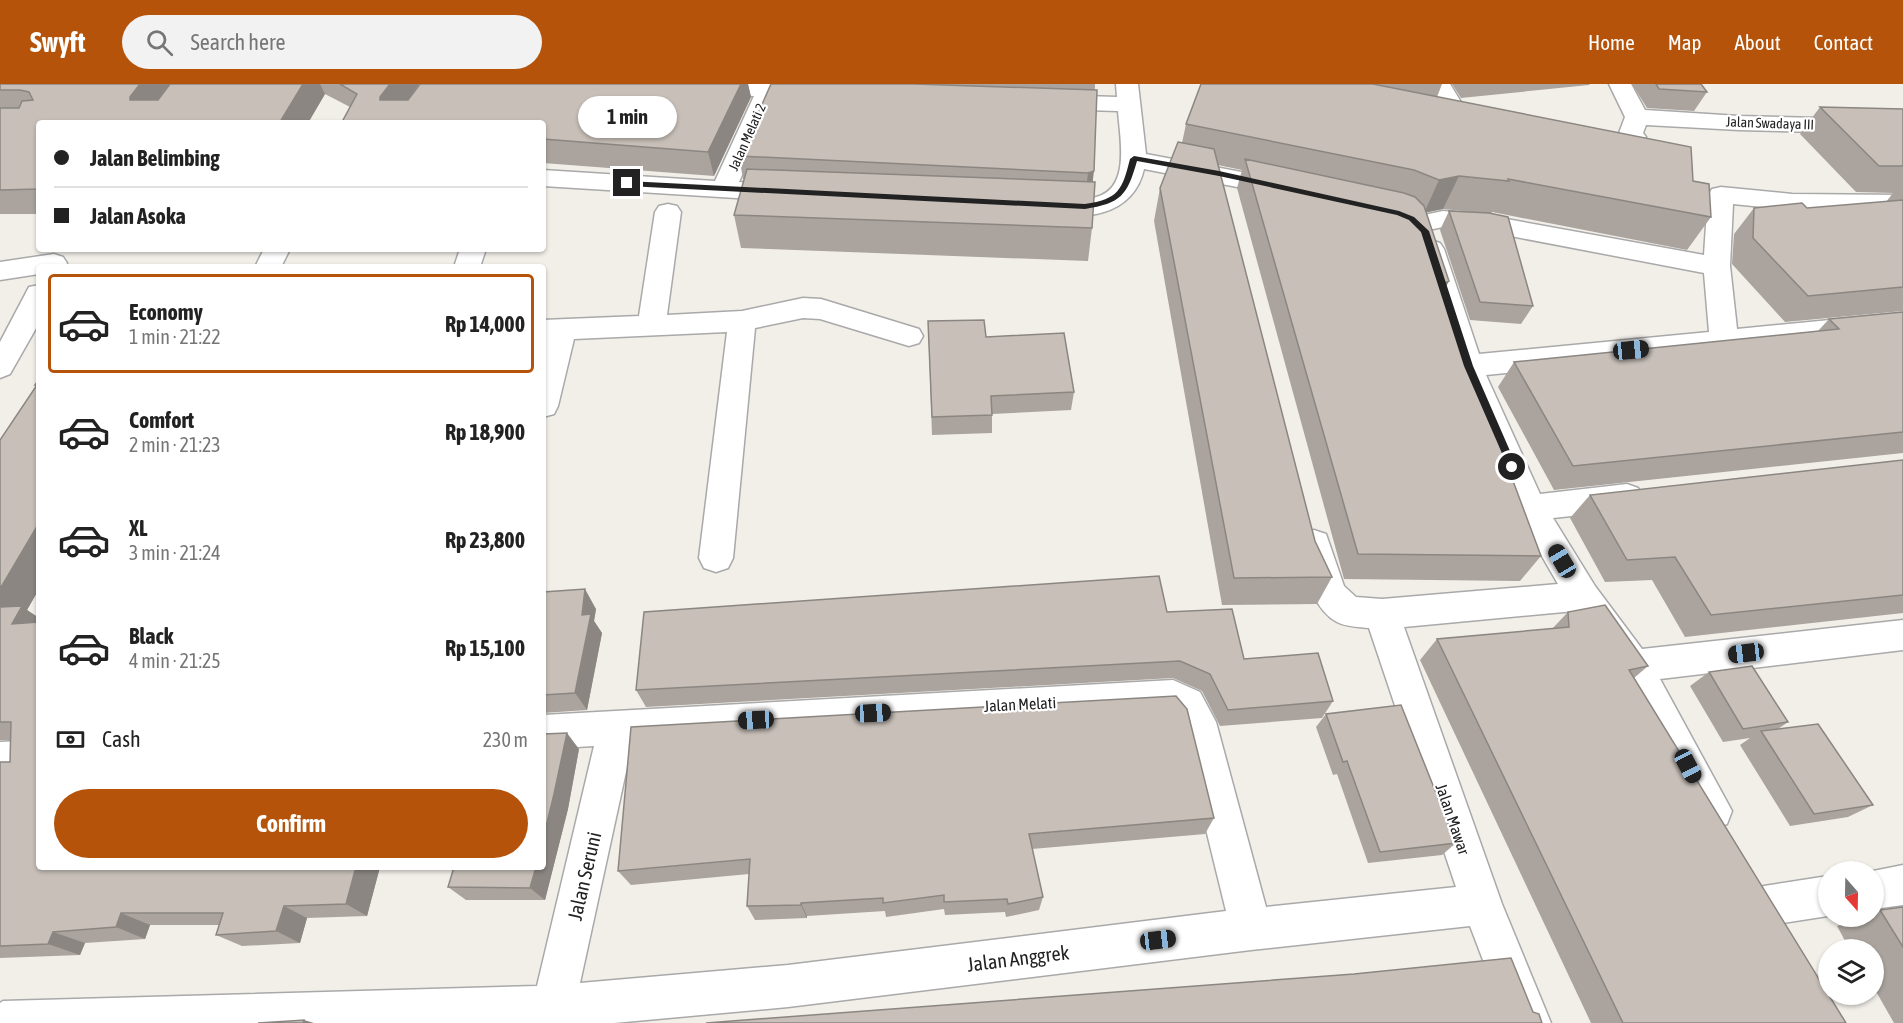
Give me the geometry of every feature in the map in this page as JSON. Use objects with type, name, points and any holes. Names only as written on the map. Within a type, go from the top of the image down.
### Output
[{"type":"street","points":[[675,84],[770,88],[836,94]]},
{"type":"street","points":[[1439,84],[1459,120]]},
{"type":"street","points":[[1618,149],[1653,155],[1631,133],[1637,117],[1620,84]]},
{"type":"street","name":"Jalan Melati 2","points":[[723,190],[770,88]]},
{"type":"street","points":[[1027,204],[1085,207],[1106,203],[1116,197],[1126,186],[1134,159],[1127,94],[1033,102]]},
{"type":"street","name":"Jalan Swadaya III","points":[[1637,117],[1739,123],[1903,127]]},
{"type":"street","points":[[1134,159],[1219,174],[1309,194]]},
{"type":"street","points":[[1219,174],[1228,208]]},
{"type":"street","points":[[546,178],[805,194]]},
{"type":"street","points":[[1724,341],[1717,266],[1721,195],[1792,202],[1903,203]]},
{"type":"street","points":[[651,326],[668,212]]},
{"type":"street","points":[[1717,266],[1479,222],[1409,219],[1425,231],[1468,366],[1530,508],[1583,596],[1634,666],[1730,843]]},
{"type":"street","points":[[37,264],[58,260]]},
{"type":"street","points":[[0,271],[36,264]]},
{"type":"street","points":[[0,367],[30,331],[36,306]]},
{"type":"street","points":[[546,381],[552,330],[742,321],[803,308],[821,309],[909,336]]},
{"type":"street","points":[[716,558],[742,321]]},
{"type":"street","points":[[1468,366],[1903,322]]},
{"type":"street","points":[[1530,508],[1658,494]]},
{"type":"street","points":[[1306,513],[1320,569],[1330,594],[1348,611],[1382,614],[1583,596]]},
{"type":"street","name":"Jalan Mawar","points":[[1382,614],[1482,904],[1529,1023]]},
{"type":"street","points":[[1634,666],[1903,635]]},
{"type":"street","name":"Jalan Melati","points":[[546,732],[1173,696],[1187,704],[1198,722],[1251,929]]},
{"type":"street","name":"Jalan Seruni","points":[[552,1015],[617,728]]},
{"type":"street","points":[[0,760],[36,758]]},
{"type":"street","points":[[1884,888],[1903,885]]},
{"type":"street","points":[[1764,905],[1818,897]]},
{"type":"street","name":"Jalan Anggrek","points":[[3,1023],[249,1014],[552,1015],[1251,929],[1482,904]]},
{"type":"building","points":[[0,84],[140,84],[130,100],[158,100],[170,84],[303,84],[281,120],[36,120],[36,189],[0,190],[0,108],[19,108],[22,101],[33,100],[29,92],[0,90]]},
{"type":"building","points":[[340,84],[390,84],[380,100],[408,100],[420,84],[741,84],[708,152],[546,139],[546,120],[343,120],[357,94]]},
{"type":"building","points":[[771,84],[914,84],[1097,90],[1094,171],[1088,173],[739,156]]},
{"type":"building","points":[[1201,84],[1373,84],[1691,147],[1693,181],[1709,184],[1711,217],[1508,179],[1509,181],[1459,176],[1439,180],[1414,170],[1186,124]]},
{"type":"building","points":[[1656,84],[1701,84],[1707,92],[1659,89]]},
{"type":"building","points":[[1820,107],[1903,109],[1903,166],[1879,166]]},
{"type":"building","points":[[1178,142],[1214,149],[1315,541],[1332,577],[1234,578],[1160,188]]},
{"type":"building","points":[[1245,159],[1404,193],[1415,197],[1424,206],[1449,281],[1440,285],[1541,556],[1358,554]]},
{"type":"building","points":[[747,169],[1095,182],[1092,228],[734,215]]},
{"type":"building","points":[[1903,200],[1903,287],[1808,296],[1753,238],[1754,208],[1802,203],[1807,208]]},
{"type":"building","points":[[1449,211],[1489,213],[1508,217],[1533,306],[1480,302]]},
{"type":"building","points":[[1903,312],[1903,432],[1573,466],[1514,362],[1839,329],[1829,319]]},
{"type":"building","points":[[984,320],[986,337],[1064,333],[1074,392],[991,396],[992,415],[932,417],[928,321]]},
{"type":"building","points":[[36,386],[36,528],[0,589],[0,440]]},
{"type":"building","points":[[1903,460],[1903,595],[1711,615],[1675,557],[1627,560],[1590,495]]},
{"type":"building","points":[[1159,576],[1167,612],[1232,609],[1244,659],[1318,653],[1333,701],[1228,710],[1210,674],[1180,661],[636,690],[644,612]]},
{"type":"building","points":[[585,589],[582,615],[591,614],[575,693],[546,695],[546,592]]},
{"type":"building","points":[[1605,605],[1648,666],[1629,670],[1818,977],[1818,1005],[1835,1005],[1846,1023],[1623,1023],[1437,639],[1569,627],[1568,612]]},
{"type":"building","points":[[22,606],[12,624],[36,622],[36,870],[355,870],[346,904],[284,906],[276,931],[216,935],[223,913],[121,913],[116,927],[53,932],[48,944],[0,946],[0,762],[10,762],[11,722],[0,722],[0,607]]},
{"type":"building","points":[[1752,666],[1788,722],[1743,729],[1709,672]]},
{"type":"building","points":[[1176,696],[1187,709],[1214,818],[1029,834],[1043,897],[1008,904],[1007,899],[944,902],[944,895],[883,903],[883,898],[801,903],[801,905],[747,906],[750,859],[618,871],[631,727]]},
{"type":"building","points":[[1401,705],[1456,843],[1380,852],[1347,761],[1343,762],[1326,714]]},
{"type":"building","points":[[1818,724],[1873,805],[1814,814],[1761,731]]},
{"type":"building","points":[[567,733],[546,827],[546,734]]},
{"type":"building","points":[[453,870],[535,870],[530,888],[448,887]]},
{"type":"building","points":[[1903,907],[1903,947],[1884,916],[1884,909]]},
{"type":"building","points":[[1511,958],[1533,1012],[1539,1014],[1542,1023],[706,1023],[1354,974]]},
{"type":"building","points":[[304,1020],[303,1023],[258,1023]]},
{"type":"route","points":[[627,183],[723,190],[1085,207],[1106,203],[1116,197],[1126,186],[1134,159],[1219,174],[1399,213],[1412,218],[1425,231],[1468,366],[1512,467]]}]
